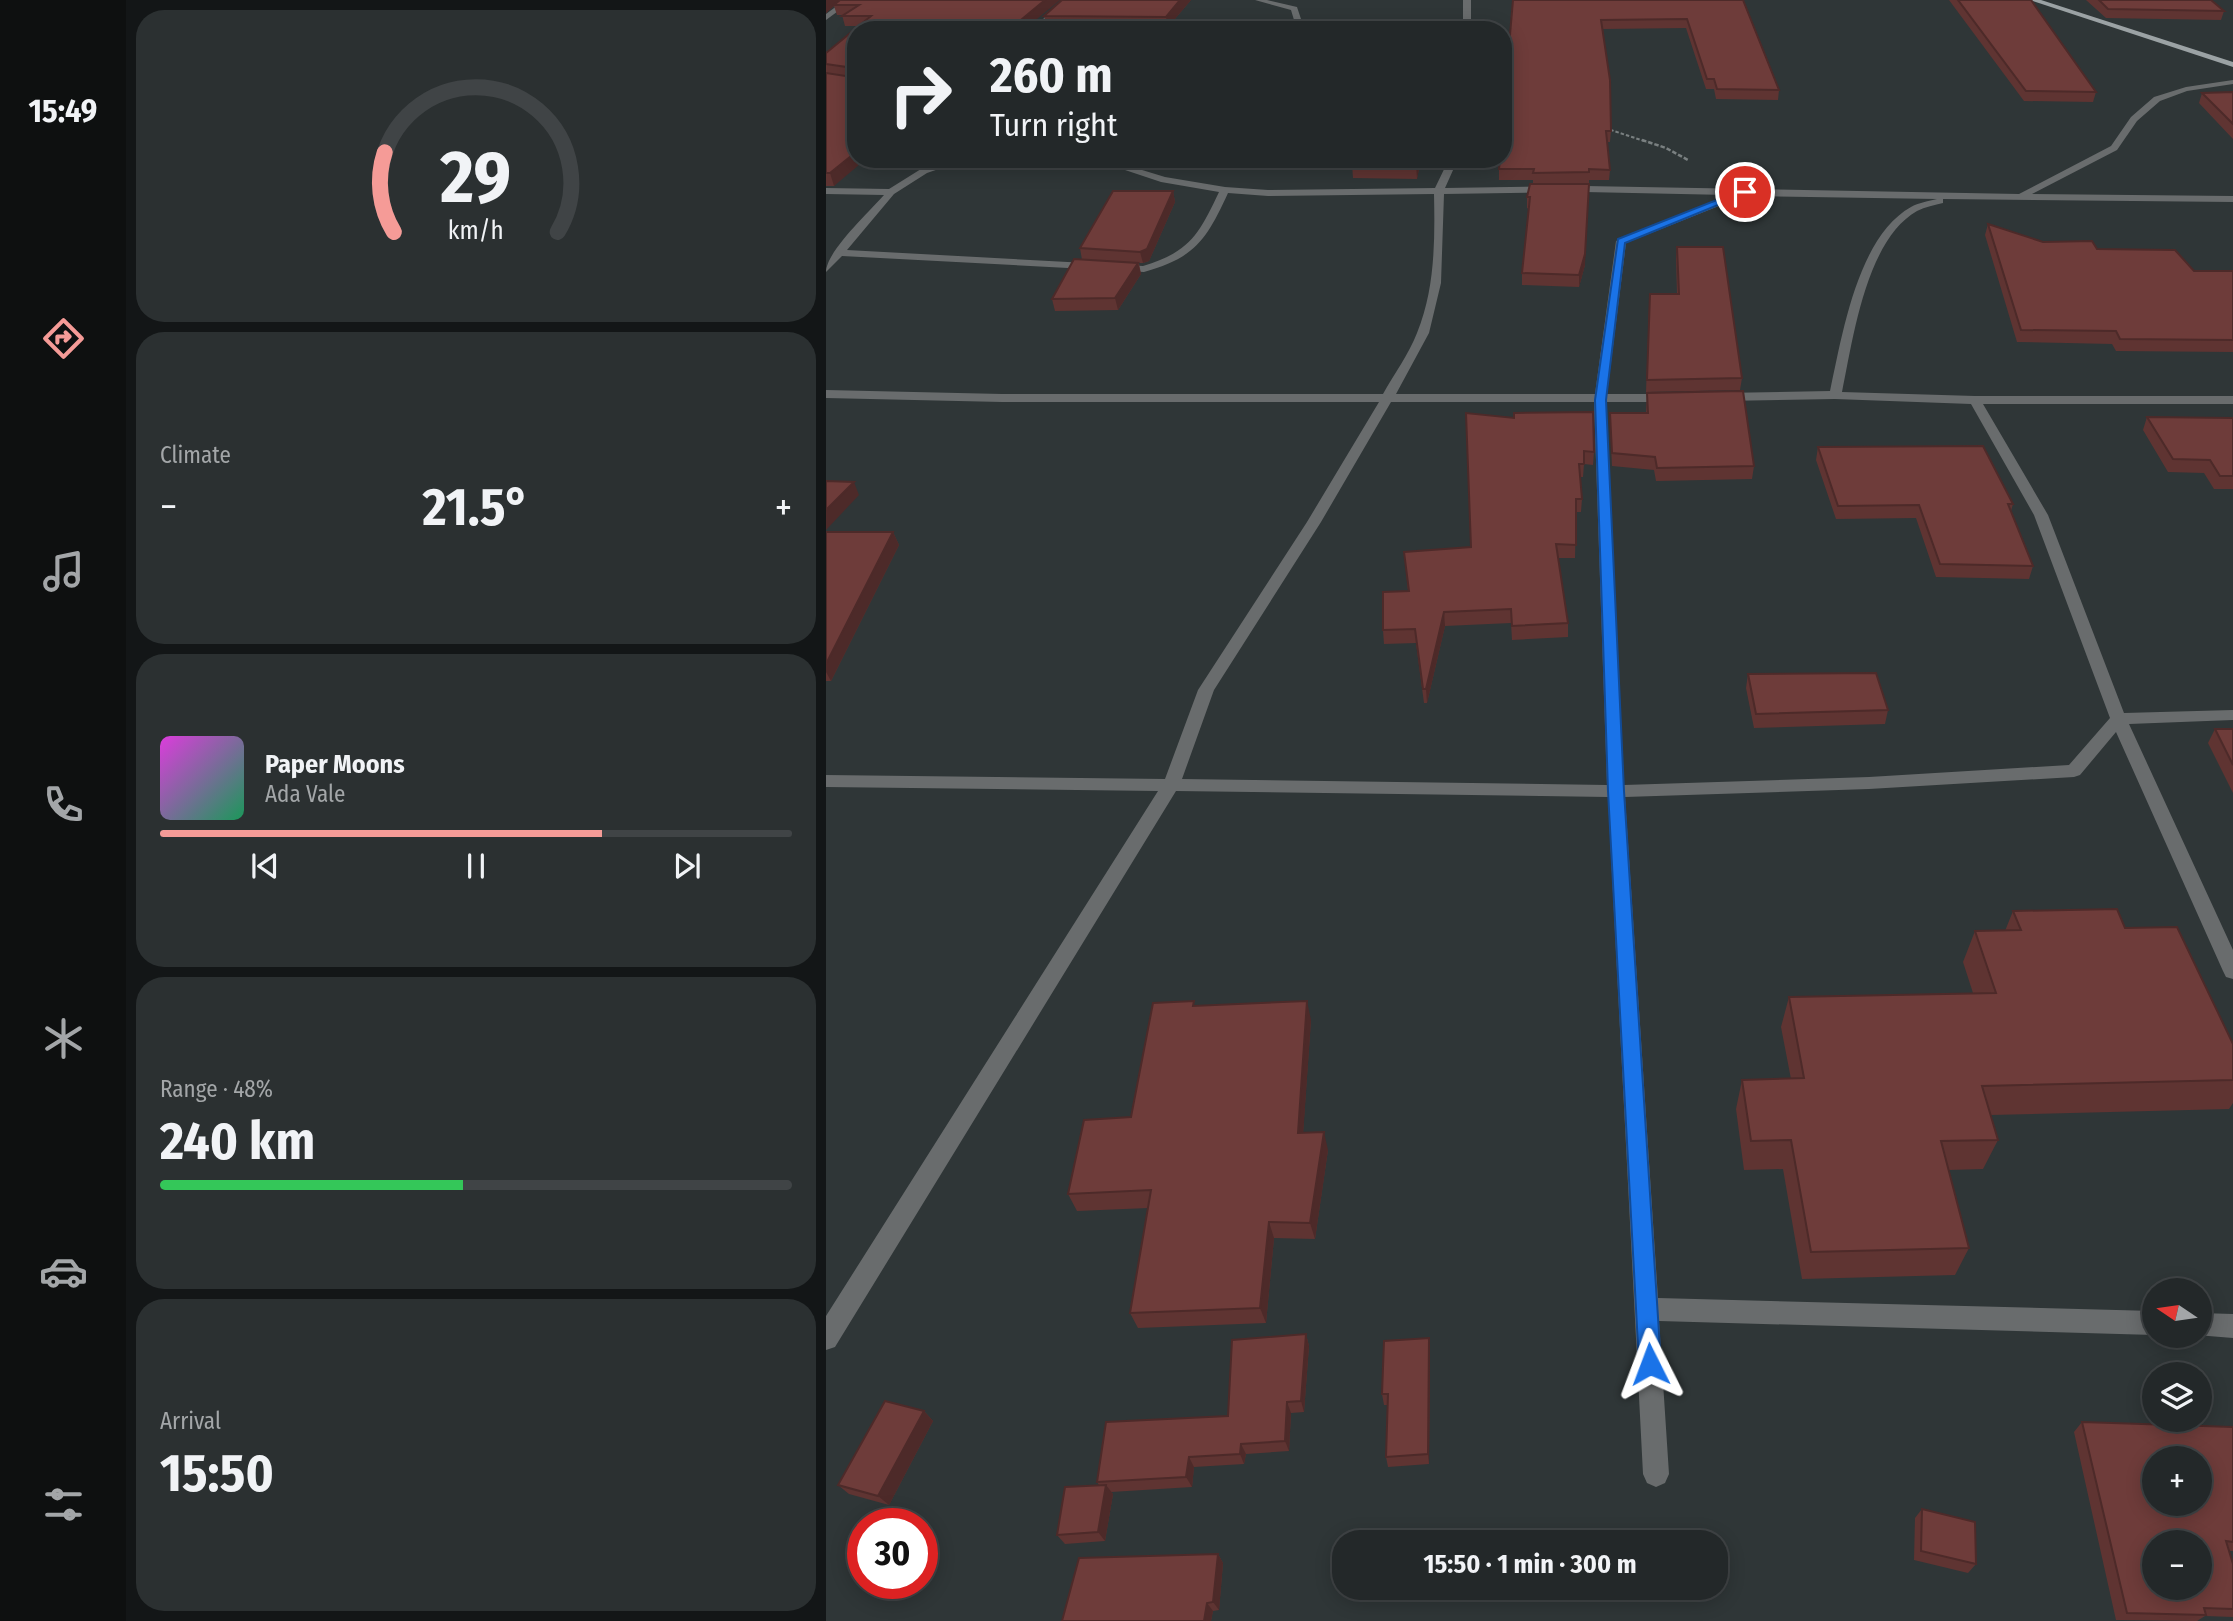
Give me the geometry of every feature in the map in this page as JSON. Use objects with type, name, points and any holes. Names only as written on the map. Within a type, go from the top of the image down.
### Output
[{"type":"main road","points":[[2034,0],[2233,65]]},
{"type":"street","points":[[826,18],[849,0]]},
{"type":"street","points":[[1046,21],[1068,0]]},
{"type":"street","points":[[1259,0],[1294,9],[1298,21]]},
{"type":"street","points":[[1467,0],[1467,21]]},
{"type":"street","points":[[1835,395],[1863,280],[1894,223],[1932,202],[2022,196],[2114,148],[2134,119],[2157,99],[2186,89],[2233,82]]},
{"type":"street","points":[[826,269],[891,192],[924,171],[934,168]]},
{"type":"street","points":[[1125,168],[1164,180],[1225,190],[1268,193],[1438,190],[2233,199]]},
{"type":"street","points":[[826,1338],[1171,785],[1206,690],[1314,522],[1423,333],[1436,283],[1440,227],[1438,190],[1449,168]]},
{"type":"street","points":[[837,253],[1144,269],[1168,263],[1200,241],[1225,190]]},
{"type":"street","points":[[826,191],[891,192]]},
{"type":"street","points":[[1656,1474],[1616,791],[1601,400],[1621,241],[1745,192]]},
{"type":"street","points":[[826,394],[1002,398],[1683,398]]},
{"type":"street","points":[[1711,397],[1835,395],[1975,400],[2233,400]]},
{"type":"street","points":[[1975,400],[2041,514],[2118,719],[2233,971]]},
{"type":"street","points":[[826,781],[1616,791],[1869,783],[2074,771],[2118,719],[2233,715]]},
{"type":"street","points":[[1647,1309],[2142,1323]]},
{"type":"street","points":[[2212,1325],[2233,1326]]},
{"type":"path","points":[[1596,125],[1666,148],[1688,160]]},
{"type":"building","points":[[840,0],[1045,0],[1022,19],[1024,21],[865,21],[871,16],[842,16],[859,5],[834,5]]},
{"type":"building","points":[[1062,0],[1180,0],[1166,17],[1044,16]]},
{"type":"building","points":[[1513,0],[1743,0],[1779,90],[1717,89],[1714,79],[1707,79],[1687,19],[1601,20],[1610,80],[1611,131],[1606,131],[1610,170],[1533,173],[1534,169],[1499,169],[1512,168]]},
{"type":"building","points":[[1958,0],[2031,0],[2096,92],[2026,91]]},
{"type":"building","points":[[2099,0],[2211,0],[2224,11],[2108,9]]},
{"type":"building","points":[[847,36],[847,67],[826,64],[826,53]]},
{"type":"building","points":[[826,73],[847,76],[847,159],[830,173],[826,173]]},
{"type":"building","points":[[2233,92],[2233,124],[2202,93]]},
{"type":"building","points":[[1530,184],[1589,184],[1585,254],[1579,275],[1522,273]]},
{"type":"building","points":[[1113,191],[1173,191],[1147,249],[1140,252],[1080,248]]},
{"type":"building","points":[[1988,224],[2043,242],[2092,241],[2097,249],[2175,250],[2194,271],[2233,271],[2233,340],[2120,339],[2116,331],[2021,330]]},
{"type":"building","points":[[1677,247],[1723,247],[1742,378],[1647,380],[1650,294],[1679,294]]},
{"type":"building","points":[[1074,259],[1138,263],[1115,298],[1052,299]]},
{"type":"building","points":[[1743,391],[1754,466],[1657,468],[1655,457],[1612,453],[1610,413],[1648,413],[1647,393]]},
{"type":"building","points":[[1593,412],[1594,452],[1584,451],[1584,464],[1579,464],[1582,499],[1576,499],[1576,545],[1556,544],[1568,623],[1512,626],[1511,609],[1444,612],[1426,689],[1423,689],[1415,629],[1383,630],[1383,592],[1409,591],[1404,552],[1471,547],[1466,413],[1514,418],[1514,413]]},
{"type":"building","points":[[2147,417],[2233,418],[2233,476],[2220,476],[2210,460],[2173,459]]},
{"type":"building","points":[[1983,446],[2013,504],[2008,504],[2033,566],[1940,564],[1919,505],[1838,506],[1818,447]]},
{"type":"building","points":[[826,481],[854,482],[826,510]]},
{"type":"building","points":[[826,532],[893,532],[826,664]]},
{"type":"building","points":[[1876,673],[1888,710],[1756,714],[1748,674]]},
{"type":"building","points":[[2215,729],[2233,729],[2233,765]]},
{"type":"building","points":[[2117,909],[2125,928],[2177,927],[2233,1044],[2233,1080],[1982,1086],[1998,1140],[1941,1141],[1969,1248],[1811,1252],[1791,1140],[1751,1141],[1742,1080],[1804,1078],[1789,997],[1996,993],[1975,931],[2021,930],[2013,911]]},
{"type":"building","points":[[1194,1001],[1193,1006],[1307,1001],[1298,1133],[1324,1132],[1310,1223],[1269,1222],[1260,1308],[1130,1313],[1151,1190],[1068,1194],[1084,1120],[1131,1117],[1153,1003]]},
{"type":"building","points":[[1306,1334],[1301,1401],[1287,1402],[1285,1441],[1241,1444],[1240,1454],[1189,1457],[1186,1477],[1097,1482],[1106,1422],[1228,1416],[1232,1340]]},
{"type":"building","points":[[1429,1338],[1428,1454],[1386,1457],[1388,1394],[1382,1394],[1384,1341]]},
{"type":"building","points":[[885,1401],[924,1411],[878,1496],[838,1485]]},
{"type":"building","points":[[2082,1422],[2142,1424],[2142,1432],[2212,1432],[2212,1426],[2233,1427],[2233,1542],[2226,1541],[2233,1564],[2233,1609],[2204,1608],[2206,1615],[2127,1613]]},
{"type":"building","points":[[1106,1485],[1098,1532],[1057,1535],[1065,1487]]},
{"type":"building","points":[[1922,1509],[1975,1522],[1976,1564],[1921,1551]]},
{"type":"building","points":[[1218,1554],[1213,1602],[1207,1603],[1204,1621],[1062,1621],[1079,1558]]},
{"type":"route","points":[[1650,1364],[1616,791],[1601,400],[1621,241],[1745,192]]}]
